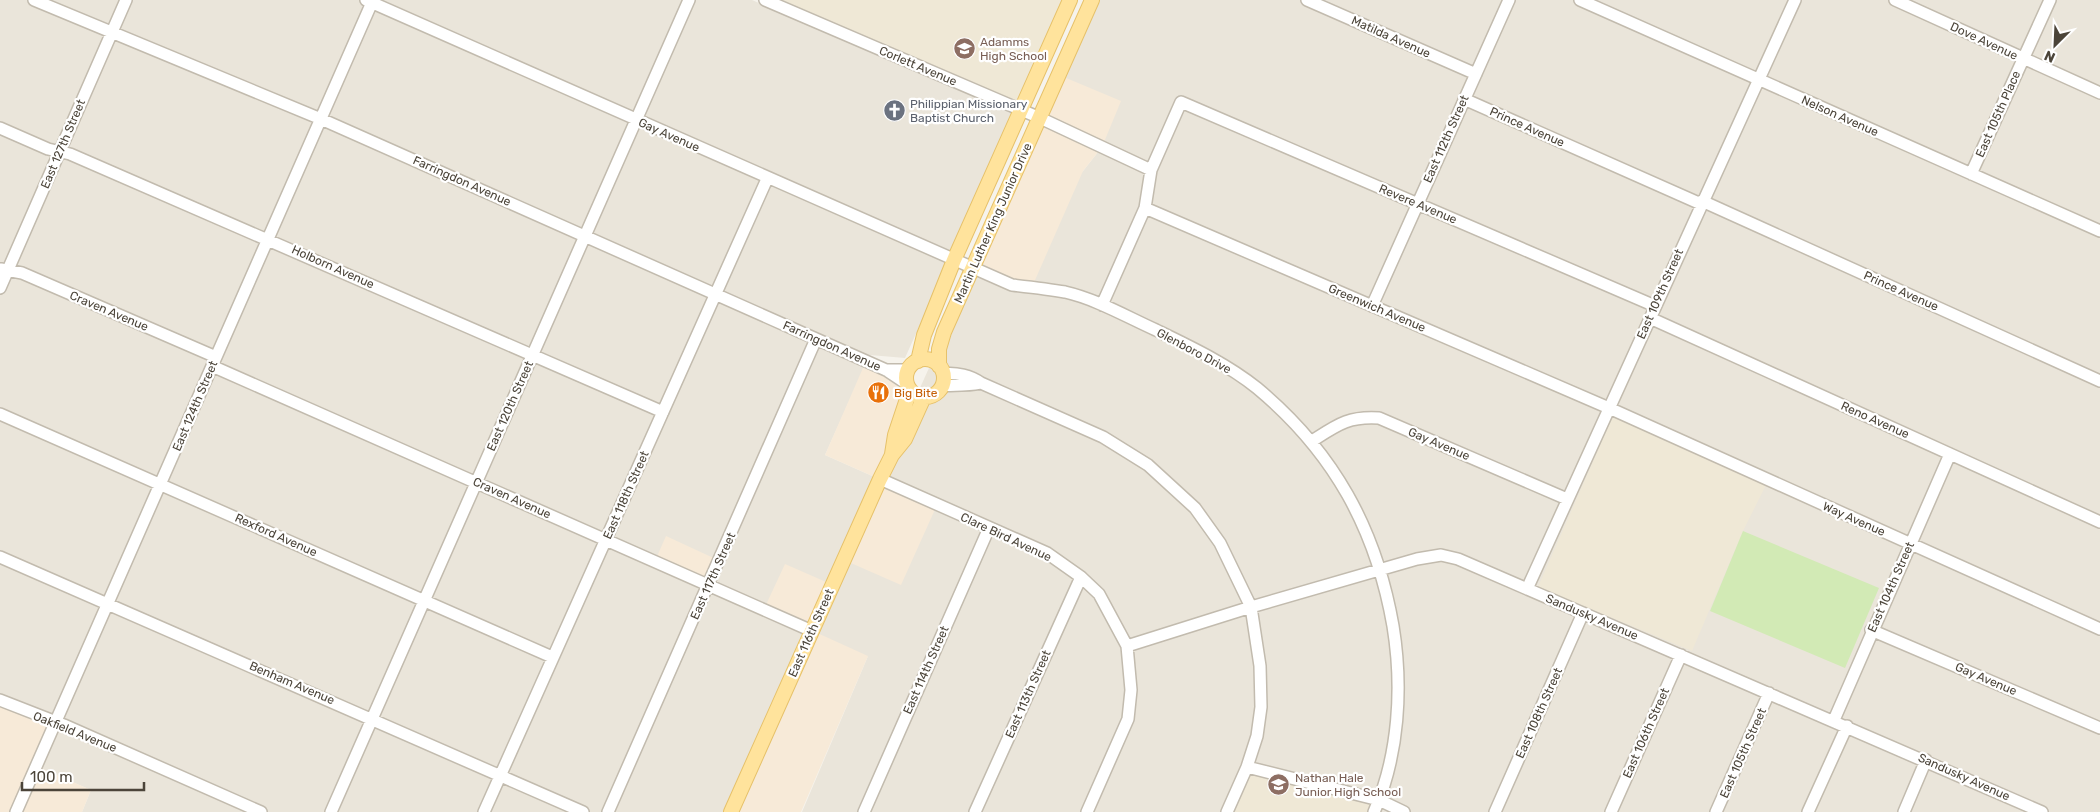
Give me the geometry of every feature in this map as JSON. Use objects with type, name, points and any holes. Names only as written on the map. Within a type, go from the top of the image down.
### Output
[{"type":"main road","name":"Martin Luther King Junior Drive","points":[[911,376],[924,335],[954,260],[1070,0]]},
{"type":"main road","name":"Martin Luther King Junior Drive","points":[[941,375],[939,350],[944,332],[1092,0]]},
{"type":"main road","points":[[931,361],[941,375],[935,394],[924,397],[911,376],[931,361]]},
{"type":"main road","name":"East 116th Street","points":[[892,455],[895,435],[911,376]]},
{"type":"main road","name":"East 116th Street","points":[[731,812],[880,479],[892,455],[905,439],[924,397]]},
{"type":"street","name":"Farringdon Avenue","points":[[34,0],[321,119],[886,370],[911,376]]},
{"type":"street","name":"East 127th Street","points":[[0,288],[4,269],[60,151],[126,0]]},
{"type":"street","name":"East 120th Street","points":[[331,812],[689,0]]},
{"type":"street","name":"Corlett Avenue","points":[[765,0],[1022,110],[1151,170]]},
{"type":"street","name":"Matilda Avenue","points":[[1307,0],[1476,74]]},
{"type":"street","name":"East 112th Street","points":[[1372,306],[1509,0]]},
{"type":"street","name":"Nelson Avenue","points":[[1580,0],[2100,231]]},
{"type":"street","name":"East 109th Street","points":[[1527,589],[1701,202],[1795,0]]},
{"type":"street","name":"Dove Avenue","points":[[1895,0],[2100,94]]},
{"type":"street","name":"East 105th Place","points":[[1971,174],[2050,0]]},
{"type":"street","name":"Gay Avenue","points":[[370,1],[637,121],[974,268]]},
{"type":"street","name":"East 124th Street","points":[[16,812],[269,239],[370,1]]},
{"type":"street","name":"Prince Avenue","points":[[1464,99],[1701,202],[2100,381]]},
{"type":"street","name":"Revere Avenue","points":[[1151,170],[1181,102],[1655,306]]},
{"type":"street","name":"Holborn Avenue","points":[[0,128],[48,149],[60,151],[269,239],[663,412]]},
{"type":"street","points":[[1102,306],[1145,208],[1151,170]]},
{"type":"street","name":"East 118th Street","points":[[484,812],[767,178]]},
{"type":"street","name":"Greenwich Avenue","points":[[1145,208],[1609,408]]},
{"type":"street","name":"Glenboro Drive","points":[[974,268],[1012,285],[1066,292],[1102,306],[1189,346],[1257,388],[1312,441],[1343,486],[1358,512],[1381,570],[1399,668],[1398,711],[1379,800],[1374,812]]},
{"type":"street","name":"Craven Avenue","points":[[4,269],[22,273],[476,482],[812,631]]},
{"type":"street","name":"Reno Avenue","points":[[1650,318],[2100,522]]},
{"type":"street","name":"East 117th Street","points":[[608,812],[816,339]]},
{"type":"street","points":[[941,375],[960,384],[973,386],[980,383],[1103,437],[1148,465],[1195,508],[1220,543],[1251,607],[1260,666],[1261,707],[1256,736],[1247,767],[1227,812]]},
{"type":"street","name":"Way Avenue","points":[[1609,408],[2100,630]]},
{"type":"street","name":"Rexford Avenue","points":[[0,414],[552,657]]},
{"type":"street","name":"Gay Avenue","points":[[1312,441],[1338,424],[1359,417],[1379,418],[1567,499]]},
{"type":"street","name":"East 104th Street","points":[[1834,720],[1871,630],[1950,454]]},
{"type":"street","name":"Clare Bird Avenue","points":[[880,479],[1047,553],[1081,576],[1099,594],[1127,646]]},
{"type":"street","name":"East 114th Street","points":[[864,812],[989,528]]},
{"type":"street","name":"Sandusky Avenue","points":[[1127,646],[1251,607],[1418,559],[1441,555],[1458,559],[1834,720],[2042,812]]},
{"type":"street","name":"Benham Avenue","points":[[0,557],[501,774],[583,812]]},
{"type":"street","name":"East 113th Street","points":[[975,812],[1081,576]]},
{"type":"street","name":"East 108th Street","points":[[1495,812],[1583,613]]},
{"type":"street","name":"Gay Avenue","points":[[1871,630],[2100,728]]},
{"type":"street","points":[[1087,812],[1128,718],[1131,690],[1127,646]]},
{"type":"street","name":"East 106th Street","points":[[1611,812],[1681,655]]},
{"type":"street","name":"East 105th Street","points":[[1716,812],[1769,693]]},
{"type":"street","name":"Oakfield Avenue","points":[[0,700],[261,812]]},
{"type":"street","points":[[1808,812],[1846,726]]},
{"type":"street","points":[[1904,812],[1926,760]]},
{"type":"street","points":[[1247,767],[1379,800],[1404,812]]},
{"type":"shaded area","points":[[0,0],[752,0],[1015,113],[905,358],[870,355],[825,455],[879,479],[974,268],[1083,171],[1102,147],[1059,75],[1092,0],[2100,0],[2100,812],[802,812],[868,656],[731,812],[82,812],[91,790],[35,766],[0,707]]},
{"type":"shaded area","name":"Adamms High School","points":[[765,0],[1070,0],[1022,110]]},
{"type":"shaded area","points":[[1059,75],[1121,101],[1102,147],[1083,171],[1032,287],[974,268]]},
{"type":"shaded area","points":[[866,361],[907,384],[880,479],[937,505],[901,585],[844,560],[879,479],[825,455]]},
{"type":"shaded area","points":[[1613,416],[1766,485],[1743,531],[1692,651],[1538,587]]},
{"type":"shaded area","points":[[666,536],[720,561],[709,585],[655,561]]},
{"type":"shaded area","points":[[785,564],[833,585],[813,631],[868,656],[801,812],[731,812],[812,631],[764,609]]},
{"type":"shaded area","points":[[0,700],[50,721],[36,766],[91,790],[82,812],[0,812]]},
{"type":"shaded area","name":"Nathan Hale Junior High School","points":[[1247,767],[1379,800],[1374,812],[1227,812]]},
{"type":"green space","points":[[1743,531],[1879,588],[1845,668],[1710,611]]},
{"type":"place","name":"Adamms High School","points":[[964,49]]},
{"type":"place","name":"Philippian Missionary Baptist Church","points":[[894,111]]},
{"type":"place","name":"Big Bite","points":[[878,393]]},
{"type":"place","name":"Nathan Hale Junior High School","points":[[1279,785]]}]
